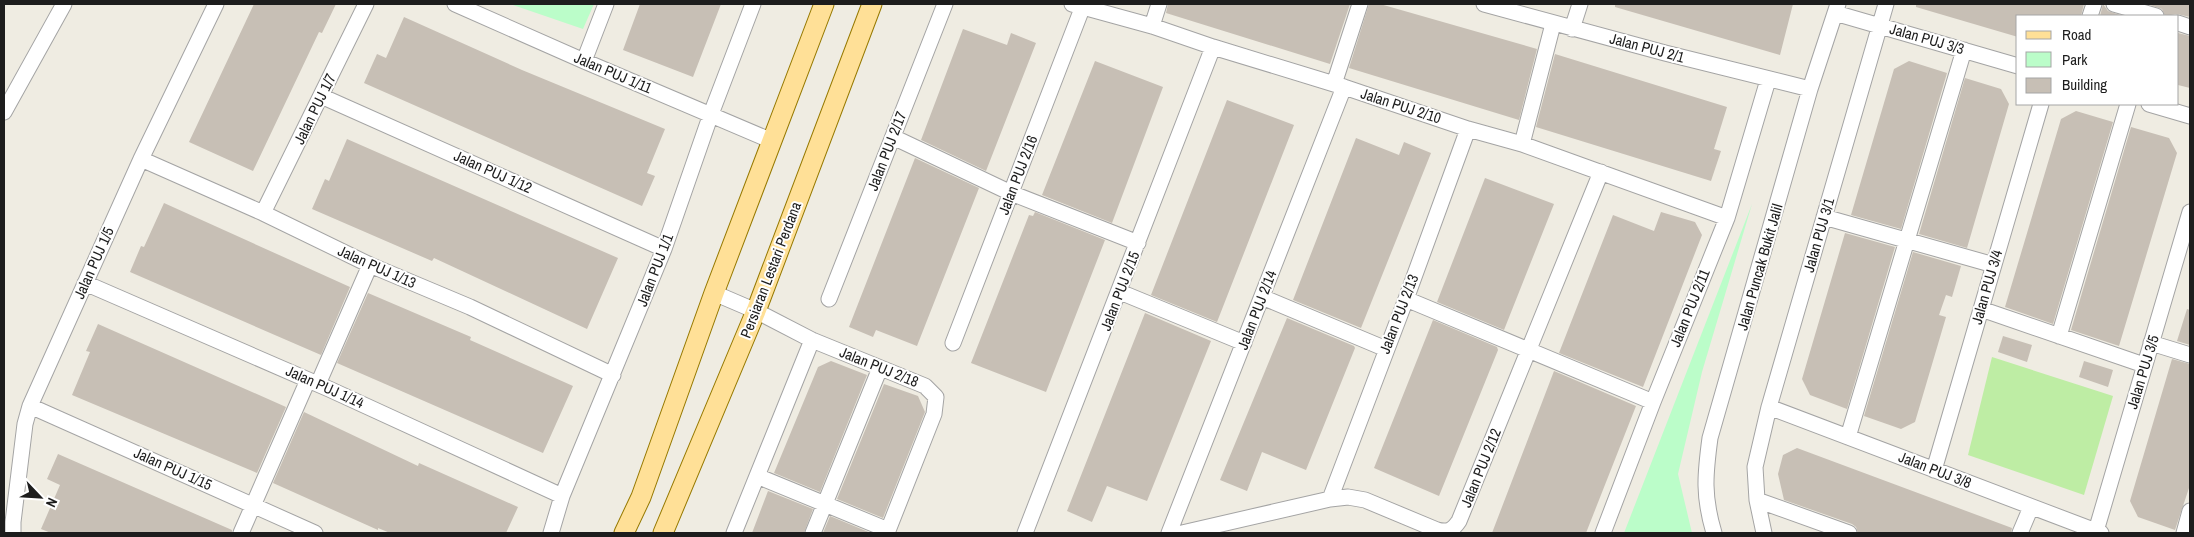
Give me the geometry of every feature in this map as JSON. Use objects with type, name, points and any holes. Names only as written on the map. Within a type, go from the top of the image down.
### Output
[{"type":"main road","points":[[624,533],[641,497],[714,293],[824,4]]},
{"type":"main road","name":"Persiaran Lestari Perdana","points":[[663,533],[756,311],[872,4]]},
{"type":"street","points":[[4,112],[64,4]]},
{"type":"street","name":"Jalan PUJ 1/5","points":[[13,533],[25,424],[30,406],[141,159],[216,4]]},
{"type":"street","name":"Jalan PUJ 1/7","points":[[263,214],[366,4]]},
{"type":"street","name":"Jalan PUJ 1/11","points":[[455,4],[772,141]]},
{"type":"street","points":[[584,61],[606,4]]},
{"type":"street","name":"Jalan PUJ 1/1","points":[[551,533],[562,496],[664,249],[711,114],[753,4]]},
{"type":"street","name":"Jalan PUJ 2/17","points":[[830,299],[945,4]]},
{"type":"street","points":[[1152,26],[1159,4]]},
{"type":"street","name":"Jalan PUJ 2/14","points":[[1169,533],[1262,297],[1339,86],[1360,4]]},
{"type":"street","name":"Jalan PUJ 2/1","points":[[1484,4],[1572,29],[1768,80],[1810,89]]},
{"type":"street","points":[[1572,29],[1580,4]]},
{"type":"street","name":"Jalan PUJ 3/1","points":[[1764,533],[1757,500],[1755,466],[1769,407],[1886,4]]},
{"type":"street","points":[[2114,4],[2152,15]]},
{"type":"street","name":"Jalan PUJ 2/10","points":[[1078,5],[1152,26],[1468,129],[1522,144],[1727,218]]},
{"type":"street","name":"Jalan PUJ 2/16","points":[[953,343],[1011,193],[1078,5]]},
{"type":"street","name":"Jalan PUJ 3/3","points":[[1837,8],[1879,26],[2016,65]]},
{"type":"street","name":"Jalan Puncak Bukit Jalil","points":[[1714,533],[1709,514],[1704,477],[1710,438],[1810,89],[1837,8]]},
{"type":"street","points":[[1522,144],[1553,24]]},
{"type":"street","name":"Jalan PUJ 2/15","points":[[1024,533],[1120,292],[1213,47]]},
{"type":"street","points":[[1848,437],[1964,50]]},
{"type":"street","name":"Jalan PUJ 2/11","points":[[1603,533],[1727,218],[1768,80]]},
{"type":"street","name":"Jalan PUJ 1/12","points":[[321,96],[664,249]]},
{"type":"street","name":"Jalan PUJ 3/4","points":[[1934,470],[2041,105]]},
{"type":"street","points":[[2059,336],[2128,105]]},
{"type":"street","points":[[2152,105],[2190,116]]},
{"type":"street","name":"Jalan PUJ 2/13","points":[[1330,499],[1468,129]]},
{"type":"street","points":[[893,137],[1011,193],[1138,243]]},
{"type":"street","name":"Jalan PUJ 1/13","points":[[141,159],[370,264],[470,307],[613,375]]},
{"type":"street","name":"Jalan PUJ 2/12","points":[[1182,533],[1348,496],[1365,500],[1443,532],[1450,531],[1455,527],[1601,172]]},
{"type":"street","name":"Jalan PUJ 3/5","points":[[2098,532],[2144,365],[2190,212]]},
{"type":"street","points":[[1824,217],[1994,265]]},
{"type":"street","points":[[240,533],[370,264]]},
{"type":"street","name":"Jalan PUJ 1/14","points":[[85,284],[313,382],[562,496]]},
{"type":"street","points":[[1120,292],[1244,343]]},
{"type":"street","name":"Jalan PUJ 2/18","points":[[714,293],[756,311],[812,340],[932,391],[936,397],[937,406],[888,532]]},
{"type":"street","points":[[1262,297],[1386,349]]},
{"type":"street","points":[[1406,299],[1653,402]]},
{"type":"street","points":[[1981,310],[2144,365]]},
{"type":"street","points":[[734,533],[812,340]]},
{"type":"street","points":[[2151,343],[2190,355]]},
{"type":"street","points":[[813,533],[880,368]]},
{"type":"street","name":"Jalan PUJ 1/15","points":[[30,406],[315,533]]},
{"type":"street","name":"Jalan PUJ 3/8","points":[[1769,407],[2098,532]]},
{"type":"street","points":[[757,476],[888,532]]},
{"type":"street","points":[[1757,500],[1849,533]]},
{"type":"street","points":[[2020,533],[2031,506]]},
{"type":"street","points":[[2184,533],[2190,511]]},
{"type":"green space","points":[[510,4],[594,4],[583,29]]},
{"type":"green space","points":[[1752,204],[1702,372],[1678,474],[1692,533],[1624,533]]},
{"type":"green space","points":[[1992,357],[2113,396],[2084,495],[1968,455]]},
{"type":"building","points":[[254,4],[336,4],[322,33],[319,32],[253,171],[189,142]]},
{"type":"building","points":[[640,4],[721,4],[693,77],[623,50]]},
{"type":"building","points":[[1168,4],[1350,4],[1330,64],[1166,13]]},
{"type":"building","points":[[1369,4],[1380,4],[1537,49],[1519,120],[1349,68]]},
{"type":"building","points":[[1615,4],[1793,4],[1780,55],[1615,7]]},
{"type":"building","points":[[1916,4],[2084,4],[2081,15],[2016,15],[2016,36],[1916,7]]},
{"type":"building","points":[[2103,4],[2108,11],[2120,15],[2100,15]]},
{"type":"building","points":[[2147,4],[2190,4],[2190,17],[2177,14],[2165,15],[2162,9]]},
{"type":"building","points":[[404,17],[522,70],[665,129],[647,173],[655,176],[642,206],[364,83],[377,54],[386,58]]},
{"type":"building","points":[[963,29],[1007,45],[1011,33],[1036,43],[986,171],[921,140]]},
{"type":"building","points":[[2179,33],[2190,36],[2190,88],[2179,85]]},
{"type":"building","points":[[1555,54],[1727,107],[1714,149],[1721,151],[1711,181],[1536,127]]},
{"type":"building","points":[[1095,61],[1163,87],[1112,223],[1042,195]]},
{"type":"building","points":[[1909,61],[1947,73],[1901,229],[1851,215],[1894,69]]},
{"type":"building","points":[[1965,78],[2001,89],[2009,104],[1967,248],[1919,234]]},
{"type":"building","points":[[1227,100],[1294,125],[1217,322],[1151,295]]},
{"type":"building","points":[[2076,111],[2113,122],[2053,324],[2005,307],[2061,119]]},
{"type":"building","points":[[2131,127],[2169,138],[2177,153],[2119,346],[2071,330]]},
{"type":"building","points":[[1356,138],[1399,155],[1404,142],[1431,153],[1361,328],[1293,300]]},
{"type":"building","points":[[347,139],[618,258],[587,329],[434,258],[432,261],[312,209],[325,179],[329,181]]},
{"type":"building","points":[[915,158],[979,188],[917,346],[876,330],[873,337],[849,327]]},
{"type":"building","points":[[1485,178],[1554,204],[1504,330],[1437,302]]},
{"type":"building","points":[[164,203],[350,287],[321,355],[130,272],[141,246],[144,247]]},
{"type":"building","points":[[1035,212],[1105,240],[1046,392],[971,363],[1029,215],[1033,216]]},
{"type":"building","points":[[1661,212],[1695,222],[1702,235],[1643,387],[1559,353],[1613,215],[1654,231]]},
{"type":"building","points":[[1845,233],[1895,247],[1847,409],[1810,395],[1802,379]]},
{"type":"building","points":[[1913,252],[1961,266],[1952,297],[1946,295],[1939,315],[1946,317],[1915,422],[1901,429],[1864,416]]},
{"type":"building","points":[[368,293],[471,337],[470,340],[573,386],[543,453],[337,363]]},
{"type":"building","points":[[2187,309],[2190,310],[2190,345],[2177,341]]},
{"type":"building","points":[[1145,313],[1211,341],[1147,501],[1107,486],[1092,522],[1067,511]]},
{"type":"building","points":[[1287,318],[1355,348],[1306,470],[1262,452],[1247,491],[1220,480]]},
{"type":"building","points":[[1433,320],[1497,347],[1498,350],[1439,496],[1374,468]]},
{"type":"building","points":[[98,324],[286,407],[257,473],[72,395],[90,352],[86,351]]},
{"type":"building","points":[[2003,336],[2032,345],[2027,362],[1998,352]]},
{"type":"building","points":[[2172,359],[2190,364],[2190,485],[2175,530],[2138,517],[2130,501]]},
{"type":"building","points":[[831,361],[867,375],[820,492],[774,473],[818,367]]},
{"type":"building","points":[[2084,361],[2113,370],[2108,387],[2079,377]]},
{"type":"building","points":[[1554,371],[1636,406],[1586,533],[1492,533]]},
{"type":"building","points":[[884,384],[918,396],[925,412],[883,518],[837,499]]},
{"type":"building","points":[[304,412],[418,466],[419,463],[518,507],[506,533],[390,533],[378,528],[378,530],[273,483]]},
{"type":"building","points":[[1797,448],[2012,528],[2011,533],[1858,533],[1856,527],[1852,524],[1784,500],[1778,474],[1783,455]]},
{"type":"building","points":[[58,454],[232,530],[232,533],[51,533],[41,529],[60,485],[47,479]]},
{"type":"building","points":[[768,491],[813,509],[804,533],[752,533]]},
{"type":"building","points":[[830,516],[871,533],[823,533]]}]
